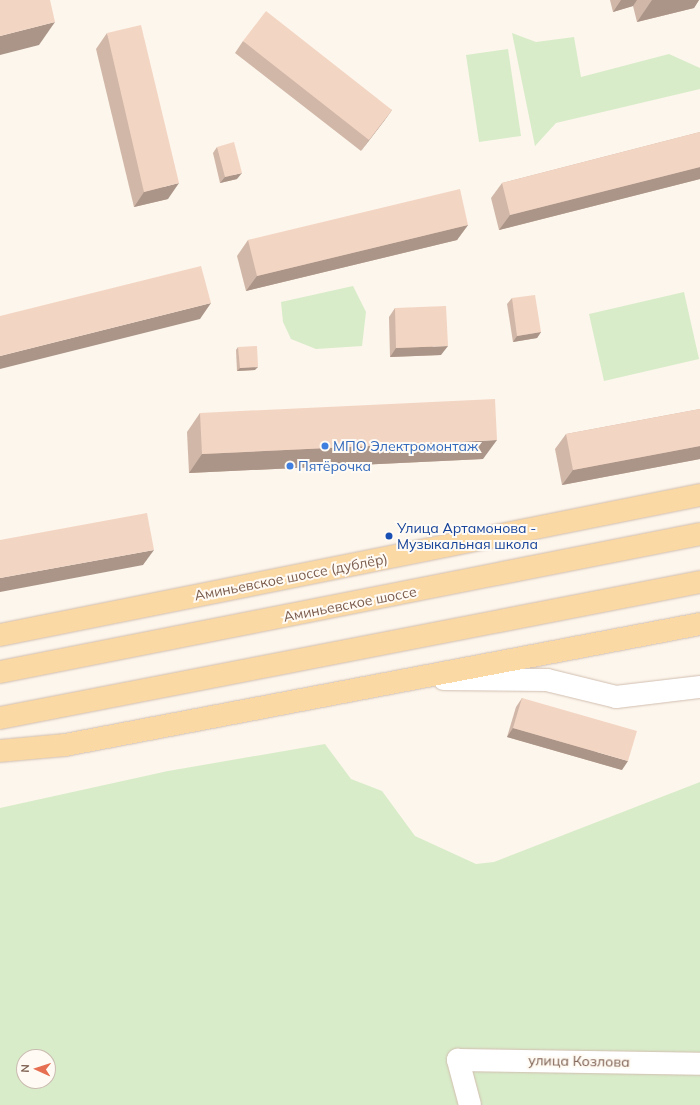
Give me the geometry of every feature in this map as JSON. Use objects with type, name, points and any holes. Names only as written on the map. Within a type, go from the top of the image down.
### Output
[{"type":"main road","name":"Аминьевское шоссе (дублёр)","points":[[3,633],[700,495]]},
{"type":"main road","name":"Аминьевское шоссе","points":[[0,672],[700,534]]},
{"type":"main road","points":[[0,718],[700,582]]},
{"type":"main road","points":[[0,761],[65,744],[700,624]]},
{"type":"main road","points":[[0,751],[65,744]]},
{"type":"street","points":[[414,679],[547,680],[616,697],[700,687]]},
{"type":"street","name":"улица Козлова","points":[[470,1105],[458,1060],[700,1064]]},
{"type":"green space","points":[[512,33],[536,42],[574,37],[581,77],[669,54],[700,68],[700,89],[556,123],[535,146]]},
{"type":"green space","points":[[508,49],[521,136],[479,142],[466,55]]},
{"type":"green space","points":[[353,286],[366,312],[362,346],[316,349],[291,339],[283,322],[281,302]]},
{"type":"green space","points":[[684,292],[699,359],[604,381],[589,314]]},
{"type":"green space","points":[[325,744],[351,779],[382,791],[415,836],[476,864],[494,862],[700,782],[700,1105],[0,1105],[0,808],[168,771]]},
{"type":"building","points":[[0,0],[50,0],[55,22],[0,36]]},
{"type":"building","points":[[266,11],[392,110],[369,140],[243,41]]},
{"type":"building","points":[[141,25],[179,183],[144,192],[107,33]]},
{"type":"building","points":[[700,132],[700,167],[510,215],[502,183]]},
{"type":"building","points":[[234,142],[242,173],[225,177],[217,147]]},
{"type":"building","points":[[460,189],[468,225],[257,276],[248,240]]},
{"type":"building","points":[[201,266],[211,303],[0,356],[0,316]]},
{"type":"building","points":[[535,295],[541,332],[517,336],[512,298]]},
{"type":"building","points":[[446,306],[448,346],[396,348],[395,308]]},
{"type":"building","points":[[257,346],[258,367],[240,368],[238,347]]},
{"type":"building","points":[[495,399],[497,440],[202,454],[200,413]]},
{"type":"building","points":[[700,409],[700,446],[573,470],[566,434]]},
{"type":"building","points":[[147,513],[154,550],[0,578],[0,540]]},
{"type":"building","points":[[522,698],[637,731],[628,761],[513,728]]},
{"type":"place","name":"МПО Электромонтаж","points":[[325,446]]},
{"type":"place","name":"Пятёрочка","points":[[290,466]]},
{"type":"place","name":"Улица Артамонова - Музыкальная школа","points":[[389,536]]}]
